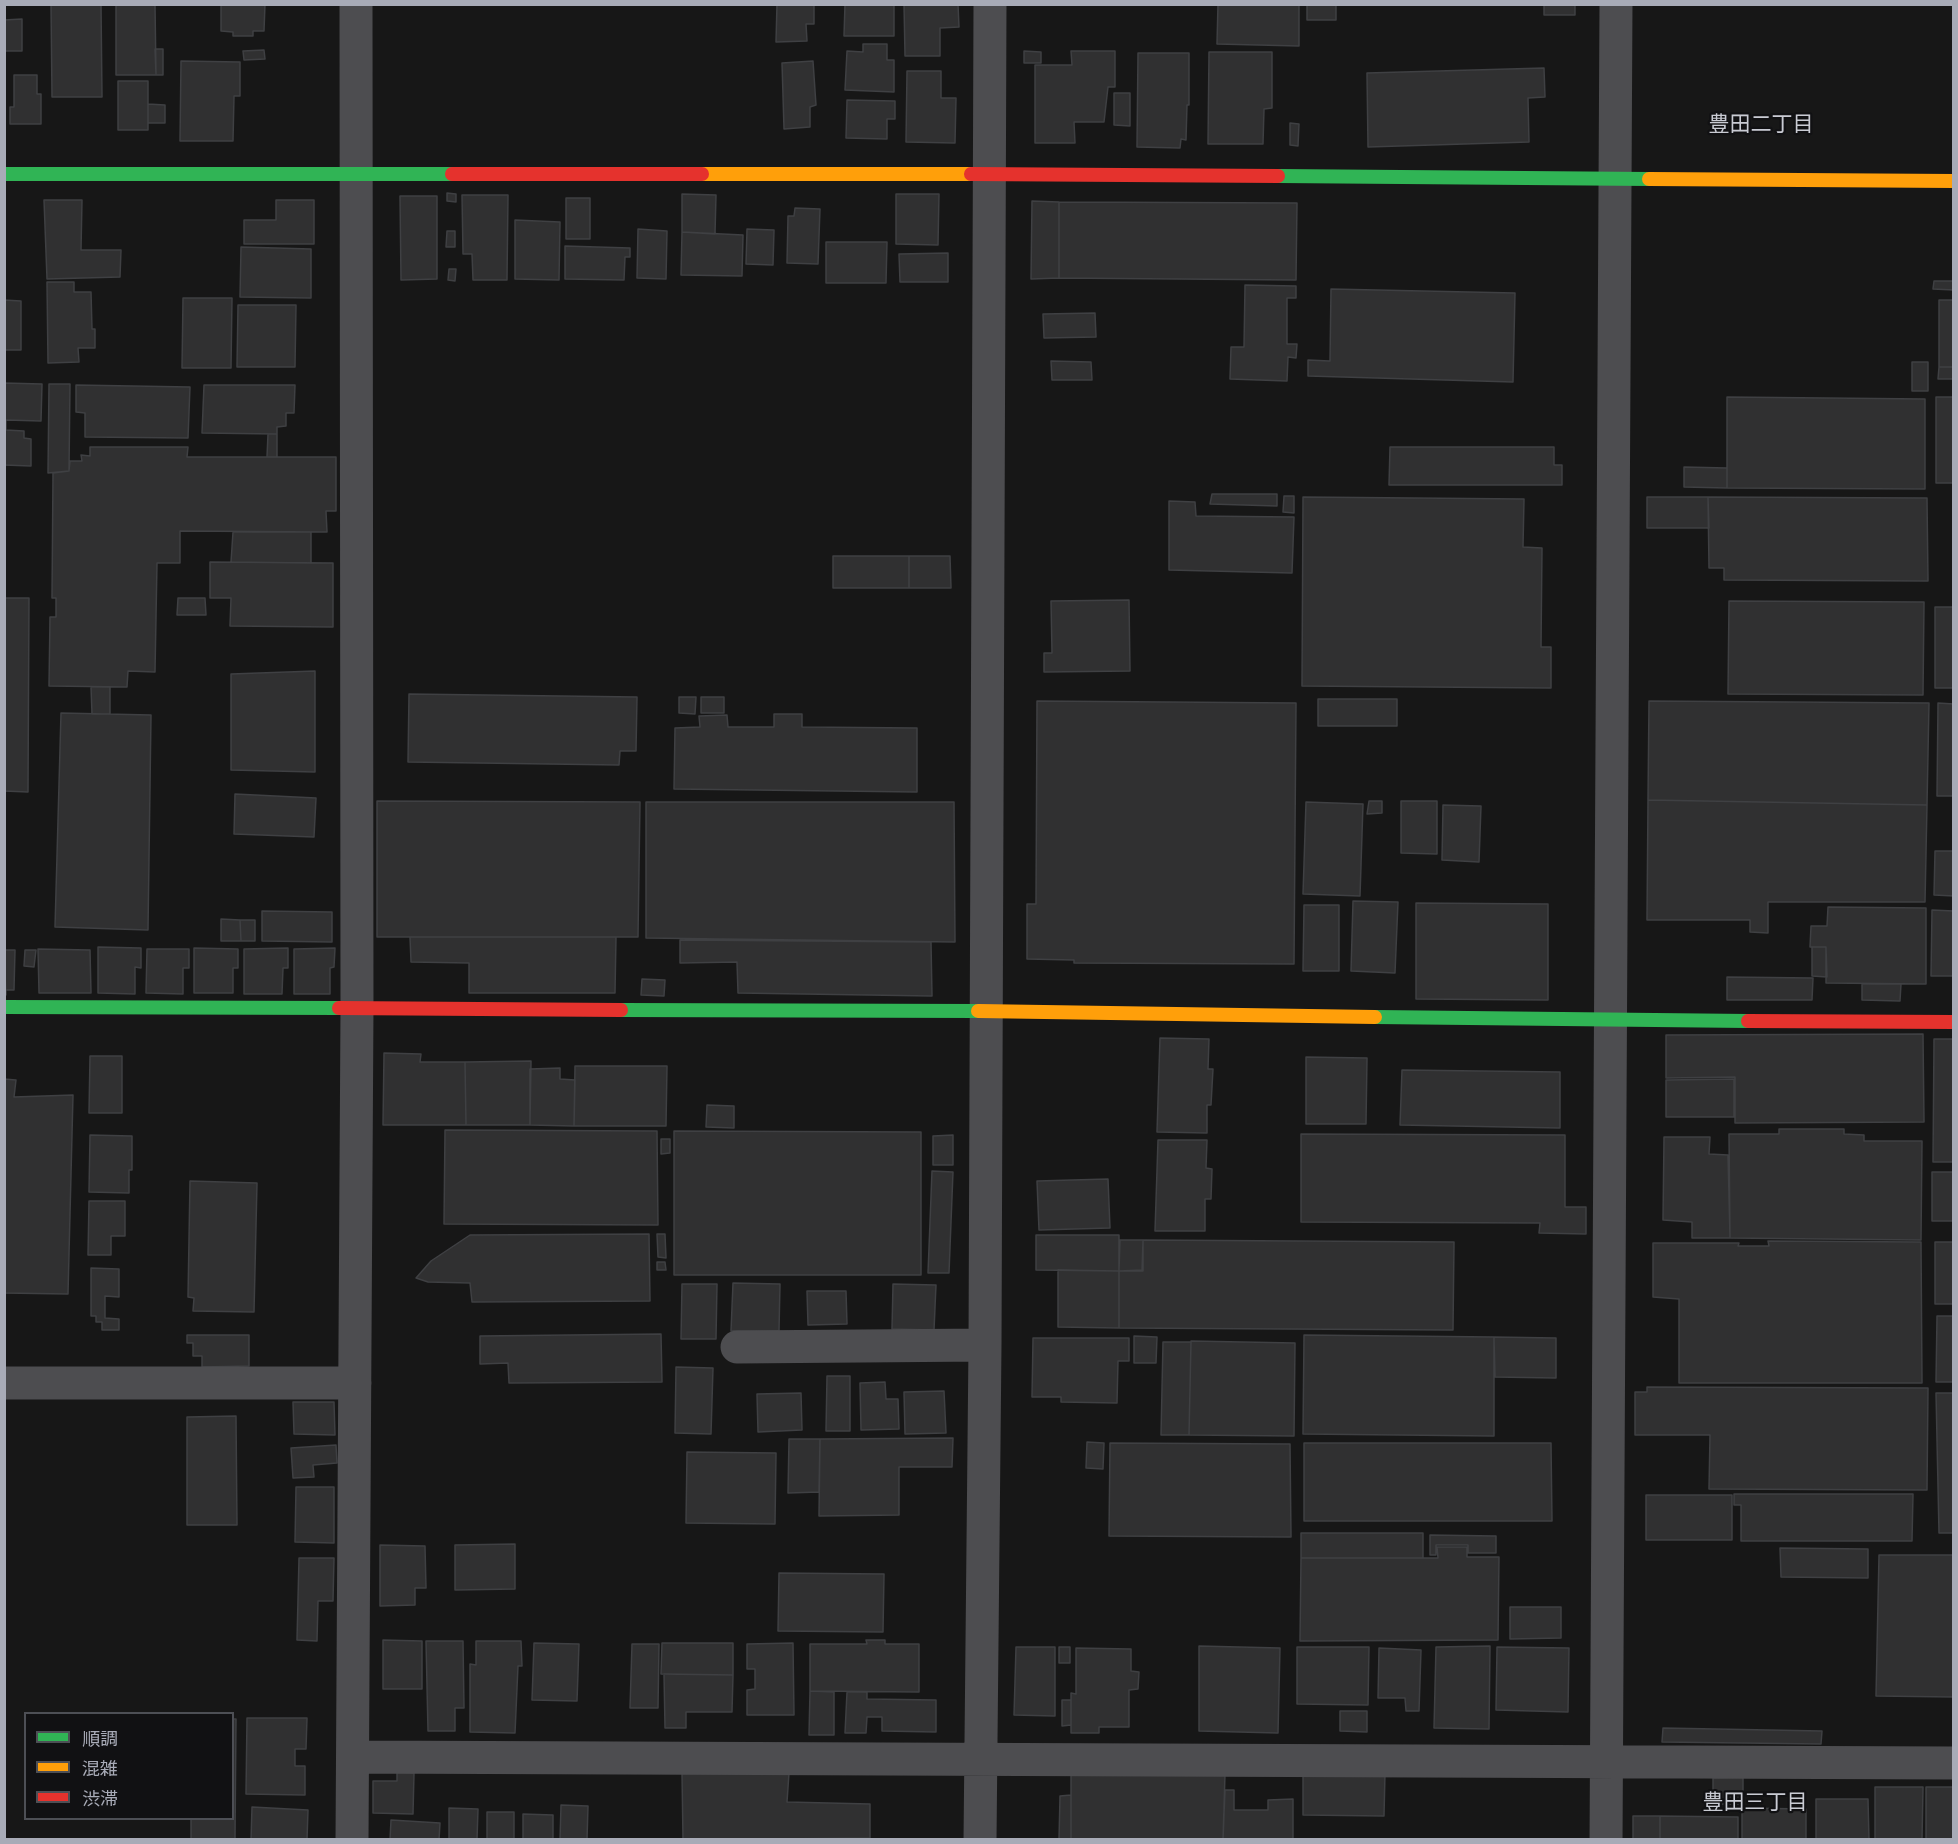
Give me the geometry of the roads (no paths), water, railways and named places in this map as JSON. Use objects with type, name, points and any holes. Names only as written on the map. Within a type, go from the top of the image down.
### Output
[{"type":"street","points":[[352,1839],[357,1007],[356,4]]},
{"type":"street","points":[[980,1839],[985,1345],[990,4]]},
{"type":"street","points":[[1606,1839],[1616,4]]},
{"type":"street","points":[[4,174],[989,174],[1953,181]]},
{"type":"street","points":[[4,1007],[986,1011],[1610,1021],[1953,1022]]},
{"type":"street","points":[[737,1347],[985,1345]]},
{"type":"street","points":[[4,1383],[355,1383]]},
{"type":"street","points":[[352,1756],[1953,1763]]},
{"type":"district","name":"豊田二丁目","points":[[1761,125]]},
{"type":"district","name":"豊田三丁目","points":[[1755,1803]]}]
